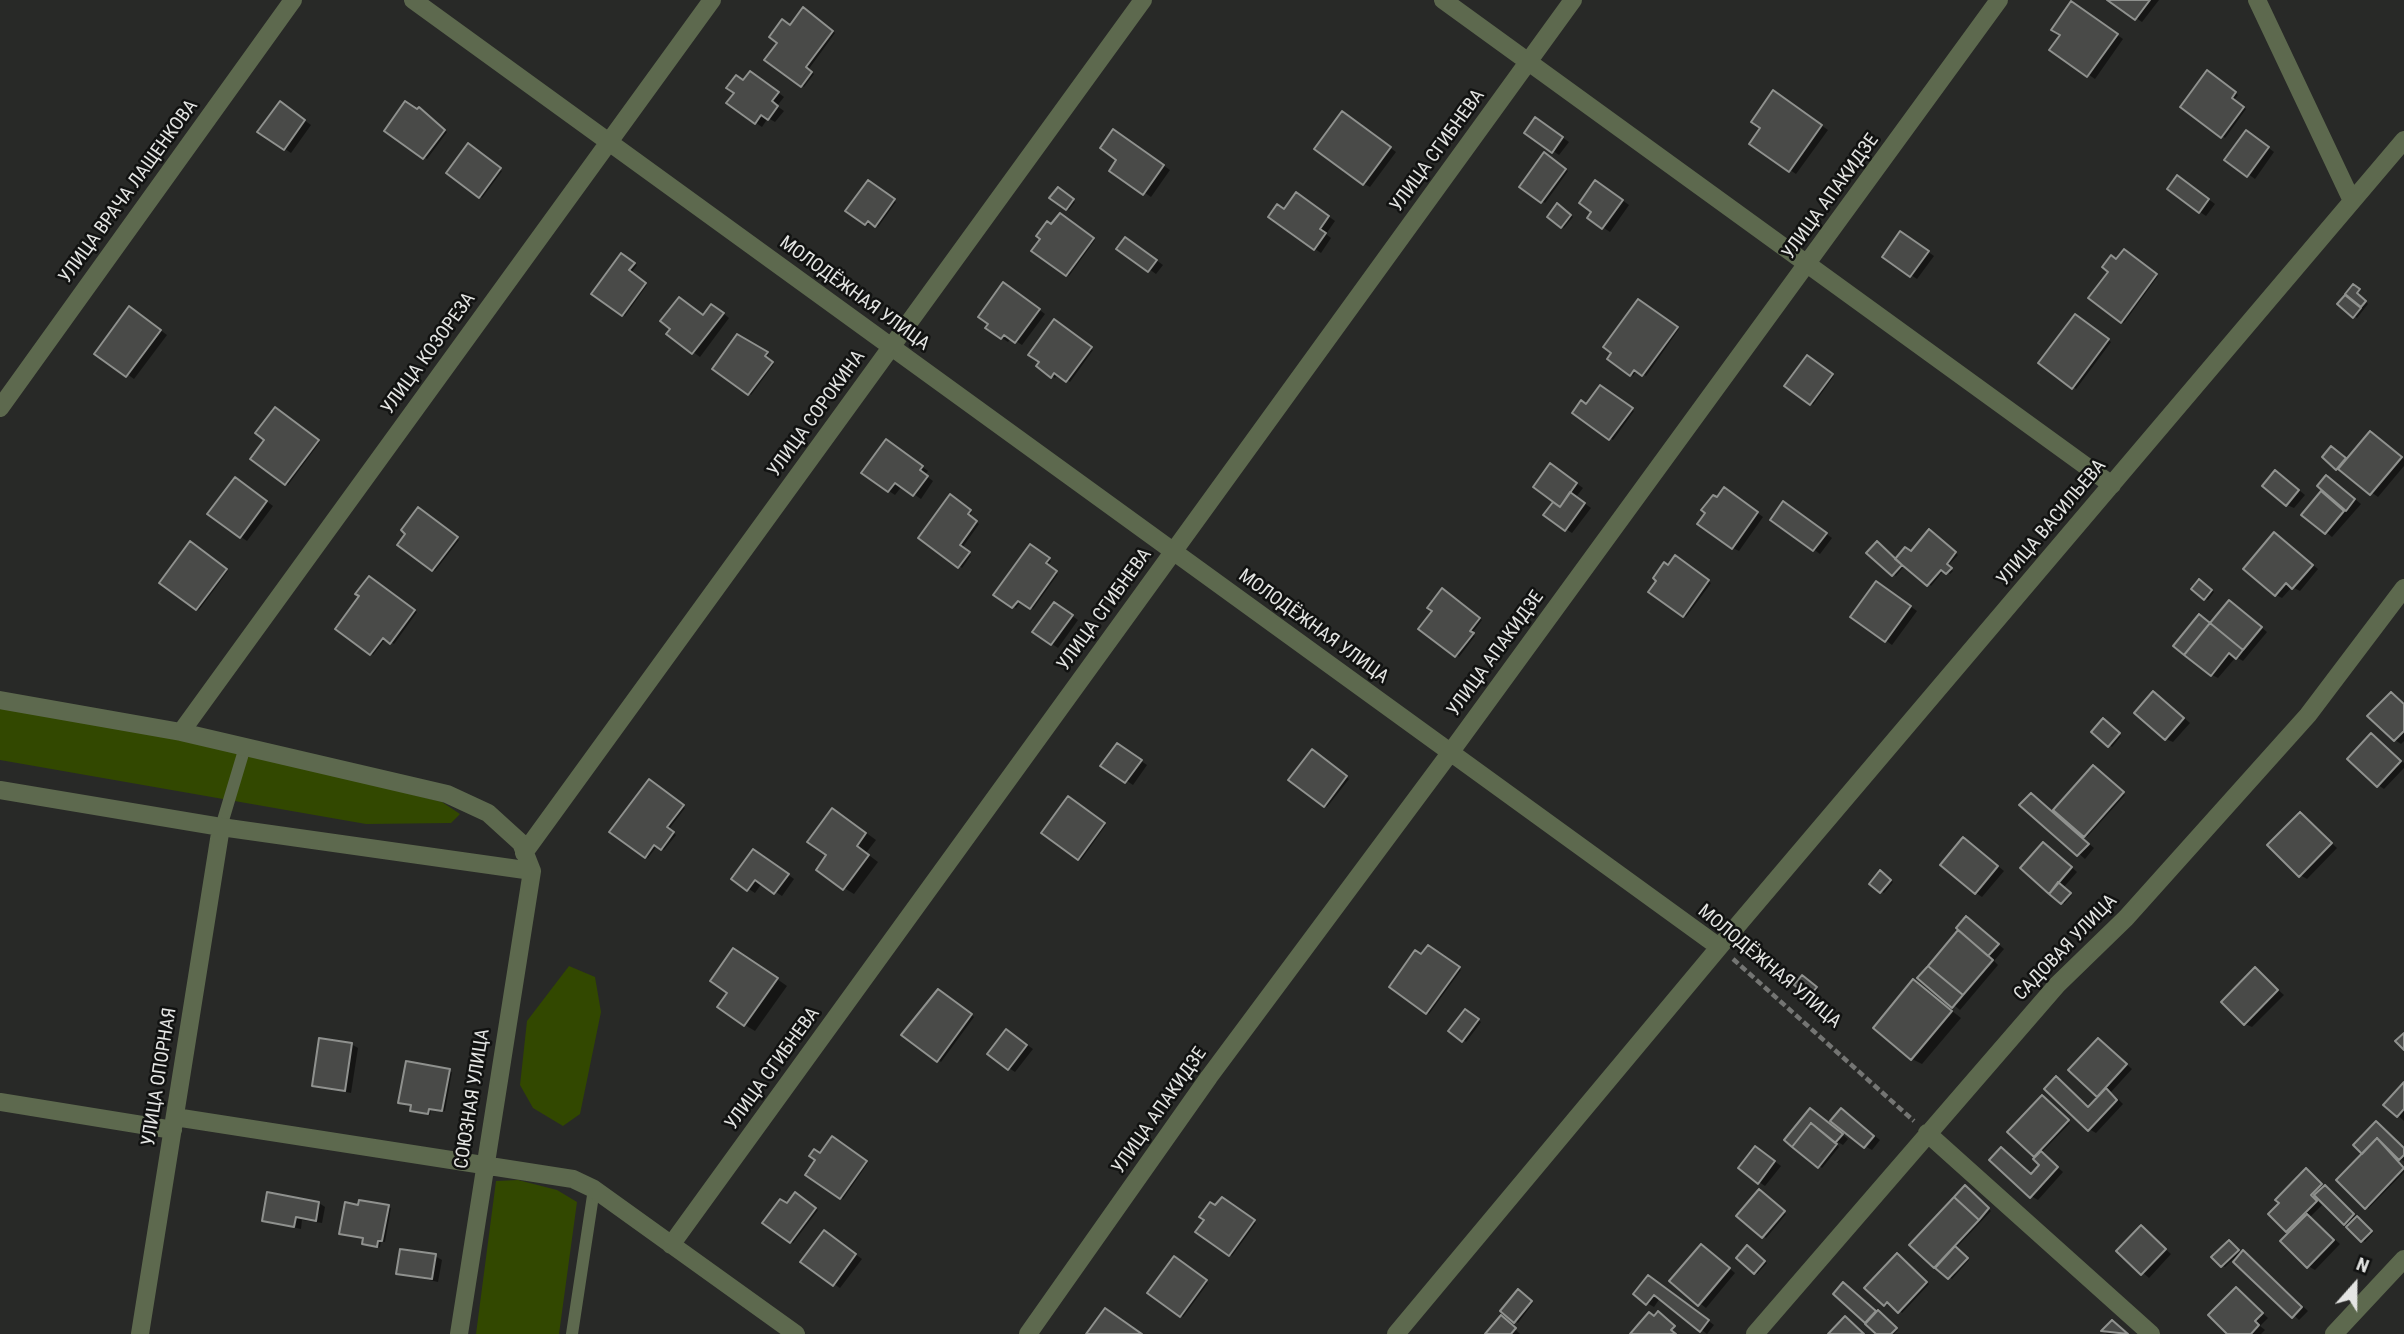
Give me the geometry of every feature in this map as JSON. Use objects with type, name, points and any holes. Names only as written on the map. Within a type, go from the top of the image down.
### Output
[{"type":"street","name":"УЛИЦА ВРАЧА ЛАЩЕНКОВА","points":[[0,408],[293,0]]},
{"type":"street","name":"МОЛОДЁЖНАЯ УЛИЦА","points":[[413,0],[1719,947]]},
{"type":"street","name":"УЛИЦА КОЗОРЕЗА","points":[[181,732],[712,0]]},
{"type":"street","name":"УЛИЦА СОРОКИНА","points":[[524,853],[1143,0]]},
{"type":"street","points":[[1443,0],[2112,485]]},
{"type":"street","name":"УЛИЦА СГИБНЕВА","points":[[671,1245],[1573,0]]},
{"type":"street","name":"УЛИЦА АПАКИДЗЕ","points":[[1028,1334],[1209,1077],[1450,753],[1999,0]]},
{"type":"street","points":[[2257,0],[2352,201]]},
{"type":"street","name":"УЛИЦА ВАСИЛЬЕВА","points":[[1396,1334],[1719,947],[2404,140]]},
{"type":"street","name":"САДОВАЯ УЛИЦА","points":[[1755,1334],[2057,985],[2126,918],[2308,715],[2404,589]]},
{"type":"street","points":[[0,700],[181,732],[447,794],[488,813],[521,843],[532,872]]},
{"type":"street","points":[[0,790],[221,827],[532,872]]},
{"type":"street","name":"УЛИЦА ОПОРНАЯ","points":[[140,1334],[221,827]]},
{"type":"street","name":"СОЮЗНАЯ УЛИЦА","points":[[458,1334],[532,872]]},
{"type":"street","points":[[0,1101],[573,1179],[594,1189],[796,1334]]},
{"type":"street","points":[[1927,1133],[2151,1334]]},
{"type":"street","points":[[2334,1334],[2404,1259]]},
{"type":"lane","points":[[221,827],[245,747]]},
{"type":"lane","points":[[572,1334],[594,1189]]},
{"type":"path","name":"МОЛОДЁЖНАЯ УЛИЦА","points":[[1719,947],[1927,1133]]},
{"type":"green space","points":[[0,707],[241,751],[442,802],[460,814],[451,823],[366,824],[0,760]]},
{"type":"green space","points":[[569,966],[595,977],[601,1012],[580,1114],[563,1126],[533,1108],[520,1085],[527,1021]]},
{"type":"green space","points":[[518,1180],[557,1190],[577,1202],[559,1334],[476,1334],[496,1181]]},
{"type":"building","points":[[2107,0],[2150,0],[2135,20]]},
{"type":"building","points":[[2071,1],[2118,34],[2087,77],[2049,50],[2060,35],[2051,30]]},
{"type":"building","points":[[803,7],[833,31],[806,67],[812,72],[801,87],[764,60],[777,43],[769,37],[782,19],[790,25]]},
{"type":"building","points":[[2207,70],[2236,92],[2232,98],[2244,107],[2221,138],[2180,107]]},
{"type":"building","points":[[750,71],[779,92],[772,101],[778,106],[768,120],[761,115],[755,124],[726,103],[734,93],[726,88],[736,75],[743,80]]},
{"type":"building","points":[[1773,90],[1822,125],[1789,172],[1749,144],[1760,128],[1751,122]]},
{"type":"building","points":[[280,101],[305,120],[284,150],[257,132]]},
{"type":"building","points":[[405,101],[417,109],[419,107],[445,130],[423,159],[384,131]]},
{"type":"building","points":[[1342,111],[1391,147],[1363,185],[1314,149]]},
{"type":"building","points":[[1535,117],[1563,137],[1552,153],[1524,133]]},
{"type":"building","points":[[1113,129],[1164,165],[1143,195],[1109,171],[1116,160],[1100,148]]},
{"type":"building","points":[[2246,130],[2269,147],[2247,177],[2224,160]]},
{"type":"building","points":[[468,143],[501,168],[479,198],[446,173]]},
{"type":"building","points":[[1544,152],[1566,169],[1541,203],[1519,187]]},
{"type":"building","points":[[2177,175],[2209,199],[2199,213],[2167,189]]},
{"type":"building","points":[[868,180],[895,199],[875,227],[868,221],[865,225],[845,211]]},
{"type":"building","points":[[1595,180],[1623,200],[1602,229],[1587,218],[1591,212],[1579,203]]},
{"type":"building","points":[[1058,187],[1074,199],[1066,210],[1049,198]]},
{"type":"building","points":[[1296,192],[1329,216],[1320,229],[1326,233],[1314,250],[1268,217],[1277,204],[1284,209]]},
{"type":"building","points":[[1557,203],[1571,215],[1561,228],[1547,217]]},
{"type":"building","points":[[1060,213],[1094,238],[1066,276],[1031,251],[1040,239],[1036,236],[1047,221],[1051,224]]},
{"type":"building","points":[[1900,231],[1929,251],[1910,277],[1882,257]]},
{"type":"building","points":[[1125,237],[1157,260],[1148,272],[1116,249]]},
{"type":"building","points":[[2124,249],[2157,274],[2121,323],[2088,298],[2108,272],[2102,267],[2111,255],[2116,259]]},
{"type":"building","points":[[621,253],[635,263],[629,270],[646,283],[622,316],[591,294]]},
{"type":"building","points":[[1003,282],[1040,309],[1015,343],[1004,335],[1001,339],[985,328],[988,324],[978,317]]},
{"type":"building","points":[[2353,284],[2360,289],[2357,293],[2366,301],[2361,307],[2345,294]]},
{"type":"building","points":[[2345,295],[2361,308],[2353,318],[2337,304]]},
{"type":"building","points":[[679,297],[703,315],[711,304],[724,313],[692,354],[666,334],[670,329],[660,321]]},
{"type":"building","points":[[1638,299],[1678,327],[1642,376],[1634,370],[1630,376],[1607,359],[1611,353],[1603,347]]},
{"type":"building","points":[[129,306],[161,330],[126,377],[94,354]]},
{"type":"building","points":[[2075,314],[2109,339],[2072,389],[2038,363]]},
{"type":"building","points":[[1054,319],[1092,347],[1066,382],[1054,373],[1051,378],[1036,366],[1039,362],[1028,355]]},
{"type":"building","points":[[737,334],[768,352],[765,356],[773,362],[748,395],[712,369]]},
{"type":"building","points":[[1807,355],[1833,374],[1810,405],[1784,386]]},
{"type":"building","points":[[1600,385],[1633,408],[1609,440],[1572,413],[1581,400],[1586,404]]},
{"type":"building","points":[[275,407],[319,440],[285,485],[250,459],[264,440],[255,433]]},
{"type":"building","points":[[2370,431],[2402,457],[2370,495],[2338,469]]},
{"type":"building","points":[[886,439],[923,466],[920,470],[928,476],[913,496],[895,483],[888,492],[861,473]]},
{"type":"building","points":[[2331,446],[2346,458],[2336,470],[2322,457]]},
{"type":"building","points":[[1550,463],[1577,483],[1560,507],[1533,487]]},
{"type":"building","points":[[2275,470],[2299,490],[2286,506],[2262,486]]},
{"type":"building","points":[[2326,475],[2355,499],[2346,511],[2317,486]]},
{"type":"building","points":[[235,477],[267,501],[240,538],[207,514]]},
{"type":"building","points":[[1724,487],[1758,512],[1732,549],[1697,524],[1705,513],[1701,510],[1713,495],[1717,497]]},
{"type":"building","points":[[2321,491],[2344,511],[2325,534],[2301,515]]},
{"type":"building","points":[[1570,492],[1585,503],[1565,531],[1543,515],[1553,502],[1560,507]]},
{"type":"building","points":[[950,494],[971,510],[968,514],[977,521],[960,545],[970,552],[958,568],[918,538]]},
{"type":"building","points":[[1783,501],[1827,533],[1813,551],[1770,520]]},
{"type":"building","points":[[418,507],[458,537],[432,571],[397,545],[405,534],[401,530]]},
{"type":"building","points":[[1929,529],[1956,552],[1947,564],[1952,568],[1946,574],[1941,570],[1927,586],[1895,559],[1905,547],[1911,551]]},
{"type":"building","points":[[2274,532],[2313,565],[2292,589],[2286,583],[2275,596],[2243,569]]},
{"type":"building","points":[[190,541],[227,569],[196,610],[159,583]]},
{"type":"building","points":[[1877,541],[1902,565],[1892,576],[1866,553]]},
{"type":"building","points":[[1030,544],[1050,558],[1046,563],[1057,571],[1030,609],[1018,601],[1012,608],[993,595]]},
{"type":"building","points":[[1675,555],[1709,580],[1683,617],[1648,592],[1656,581],[1653,578],[1664,562],[1668,565]]},
{"type":"building","points":[[369,576],[415,610],[390,644],[383,638],[370,655],[335,629],[359,596],[355,594]]},
{"type":"building","points":[[2199,579],[2212,590],[2204,600],[2191,589]]},
{"type":"building","points":[[1876,581],[1911,606],[1885,642],[1850,617]]},
{"type":"building","points":[[1442,588],[1480,618],[1470,631],[1474,633],[1455,657],[1418,629],[1432,611],[1427,608]]},
{"type":"building","points":[[2229,600],[2262,627],[2243,650],[2210,623]]},
{"type":"building","points":[[1054,602],[1073,615],[1051,645],[1032,632]]},
{"type":"building","points":[[2199,614],[2210,623],[2184,655],[2173,646]]},
{"type":"building","points":[[2210,623],[2243,650],[2236,659],[2229,653],[2211,676],[2184,655]]},
{"type":"building","points":[[2153,691],[2184,718],[2165,740],[2134,713]]},
{"type":"building","points":[[2391,692],[2404,704],[2404,731],[2394,741],[2367,716]]},
{"type":"building","points":[[2103,718],[2120,733],[2108,747],[2091,732]]},
{"type":"building","points":[[2371,733],[2401,761],[2377,787],[2347,759]]},
{"type":"building","points":[[1117,743],[1142,760],[1125,783],[1100,766]]},
{"type":"building","points":[[1312,749],[1347,776],[1324,807],[1288,780]]},
{"type":"building","points":[[2093,765],[2124,792],[2084,837],[2053,810]]},
{"type":"building","points":[[649,779],[684,805],[667,827],[674,832],[661,850],[654,845],[645,858],[609,832]]},
{"type":"building","points":[[2031,793],[2089,844],[2077,856],[2019,805]]},
{"type":"building","points":[[1068,796],[1105,823],[1078,860],[1041,833]]},
{"type":"building","points":[[832,808],[866,833],[857,846],[869,855],[843,890],[816,870],[826,855],[807,842]]},
{"type":"building","points":[[2300,812],[2332,843],[2299,877],[2267,845]]},
{"type":"building","points":[[1963,837],[1998,866],[1975,894],[1940,865]]},
{"type":"building","points":[[2043,842],[2072,867],[2049,894],[2020,868]]},
{"type":"building","points":[[753,849],[789,874],[774,894],[755,880],[747,891],[731,879]]},
{"type":"building","points":[[1880,870],[1891,880],[1880,893],[1869,884]]},
{"type":"building","points":[[2058,882],[2071,893],[2061,904],[2049,894]]},
{"type":"building","points":[[1966,916],[1999,944],[1988,956],[1956,928]]},
{"type":"building","points":[[1958,930],[1993,960],[1963,995],[1928,966]]},
{"type":"building","points":[[1428,945],[1460,967],[1426,1014],[1389,987],[1415,950],[1421,954]]},
{"type":"building","points":[[733,948],[778,978],[744,1026],[717,1007],[727,993],[710,981]]},
{"type":"building","points":[[1928,966],[1963,995],[1952,1008],[1917,978]]},
{"type":"building","points":[[2255,967],[2278,990],[2244,1025],[2221,1002]]},
{"type":"building","points":[[1802,975],[1817,987],[1809,997],[1794,985]]},
{"type":"building","points":[[1913,979],[1952,1011],[1911,1060],[1873,1028]]},
{"type":"building","points":[[938,989],[972,1014],[937,1062],[901,1035]]},
{"type":"building","points":[[1465,1009],[1479,1019],[1462,1042],[1448,1031]]},
{"type":"building","points":[[1006,1029],[1027,1045],[1008,1070],[987,1054]]},
{"type":"building","points":[[2404,1033],[2404,1050],[2395,1041]]},
{"type":"building","points":[[319,1038],[352,1043],[345,1091],[312,1086]]},
{"type":"building","points":[[2098,1038],[2127,1064],[2097,1097],[2068,1070]]},
{"type":"building","points":[[406,1061],[450,1069],[442,1111],[429,1109],[428,1114],[410,1111],[411,1105],[398,1103]]},
{"type":"building","points":[[2056,1076],[2088,1107],[2106,1088],[2117,1100],[2088,1131],[2044,1089]]},
{"type":"building","points":[[2404,1082],[2404,1109],[2397,1117],[2383,1105]]},
{"type":"building","points":[[2042,1095],[2069,1120],[2034,1157],[2007,1132]]},
{"type":"building","points":[[1810,1108],[1843,1134],[1835,1143],[1811,1123],[1792,1147],[1784,1140]]},
{"type":"building","points":[[1841,1108],[1874,1136],[1864,1148],[1830,1121]]},
{"type":"building","points":[[2376,1121],[2404,1148],[2404,1155],[2399,1160],[2377,1138],[2362,1154],[2353,1145]]},
{"type":"building","points":[[1811,1123],[1837,1144],[1818,1168],[1792,1147]]},
{"type":"building","points":[[832,1136],[867,1161],[840,1199],[805,1175],[815,1160],[809,1156],[814,1149],[820,1153]]},
{"type":"building","points":[[2377,1138],[2404,1168],[2365,1209],[2336,1180]]},
{"type":"building","points":[[1755,1146],[1775,1161],[1758,1184],[1738,1168]]},
{"type":"building","points":[[2001,1147],[2031,1174],[2039,1165],[2033,1159],[2041,1151],[2058,1167],[2030,1198],[1989,1160]]},
{"type":"building","points":[[2306,1168],[2322,1184],[2311,1195],[2317,1201],[2286,1232],[2268,1214],[2279,1203],[2275,1200]]},
{"type":"building","points":[[1965,1185],[1989,1208],[1979,1220],[1954,1197]]},
{"type":"building","points":[[2325,1185],[2354,1214],[2344,1225],[2314,1195]]},
{"type":"building","points":[[1759,1189],[1785,1211],[1762,1238],[1736,1216]]},
{"type":"building","points":[[267,1192],[319,1202],[316,1221],[296,1217],[294,1227],[262,1221]]},
{"type":"building","points":[[795,1192],[816,1208],[790,1243],[762,1223],[780,1199],[787,1203]]},
{"type":"building","points":[[1222,1197],[1255,1220],[1229,1256],[1195,1232],[1204,1220],[1199,1217],[1210,1202],[1215,1205]]},
{"type":"building","points":[[1954,1197],[1979,1220],[1934,1268],[1909,1245]]},
{"type":"building","points":[[359,1200],[389,1205],[382,1241],[378,1241],[377,1247],[362,1244],[363,1238],[339,1234],[345,1202],[358,1205]]},
{"type":"building","points":[[2307,1214],[2334,1240],[2307,1268],[2280,1241]]},
{"type":"building","points":[[2357,1216],[2372,1231],[2361,1242],[2346,1227]]},
{"type":"building","points":[[2141,1225],[2166,1249],[2141,1275],[2116,1251]]},
{"type":"building","points":[[824,1230],[856,1254],[833,1286],[800,1262]]},
{"type":"building","points":[[2229,1240],[2239,1250],[2221,1267],[2211,1257]]},
{"type":"building","points":[[1701,1244],[1730,1268],[1698,1306],[1669,1281]]},
{"type":"building","points":[[1747,1245],[1765,1261],[1754,1274],[1736,1258]]},
{"type":"building","points":[[1955,1246],[1968,1258],[1948,1279],[1935,1268]]},
{"type":"building","points":[[400,1249],[436,1254],[432,1279],[396,1274]]},
{"type":"building","points":[[2243,1250],[2302,1307],[2292,1318],[2233,1262]]},
{"type":"building","points":[[1897,1253],[1927,1282],[1898,1313],[1887,1302],[1884,1306],[1864,1288]]},
{"type":"building","points":[[1174,1256],[1207,1280],[1180,1317],[1147,1293]]},
{"type":"building","points":[[1648,1275],[1709,1320],[1700,1332],[1654,1295],[1646,1305],[1633,1294]]},
{"type":"building","points":[[1843,1282],[1876,1311],[1865,1323],[1833,1294]]},
{"type":"building","points":[[2236,1287],[2263,1313],[2255,1321],[2259,1325],[2251,1334],[2227,1334],[2208,1315]]},
{"type":"building","points":[[1518,1289],[1532,1301],[1514,1323],[1500,1311]]},
{"type":"building","points":[[1105,1308],[1142,1334],[1086,1334]]},
{"type":"building","points":[[1878,1310],[1897,1328],[1891,1334],[1876,1334],[1865,1324]]},
{"type":"building","points":[[1658,1311],[1675,1326],[1671,1330],[1676,1334],[1630,1334],[1649,1312],[1654,1316]]},
{"type":"building","points":[[1501,1315],[1516,1328],[1511,1334],[1485,1334]]},
{"type":"building","points":[[1845,1316],[1864,1334],[1828,1334]]},
{"type":"building","points":[[2112,1320],[2128,1334],[2101,1331]]}]
